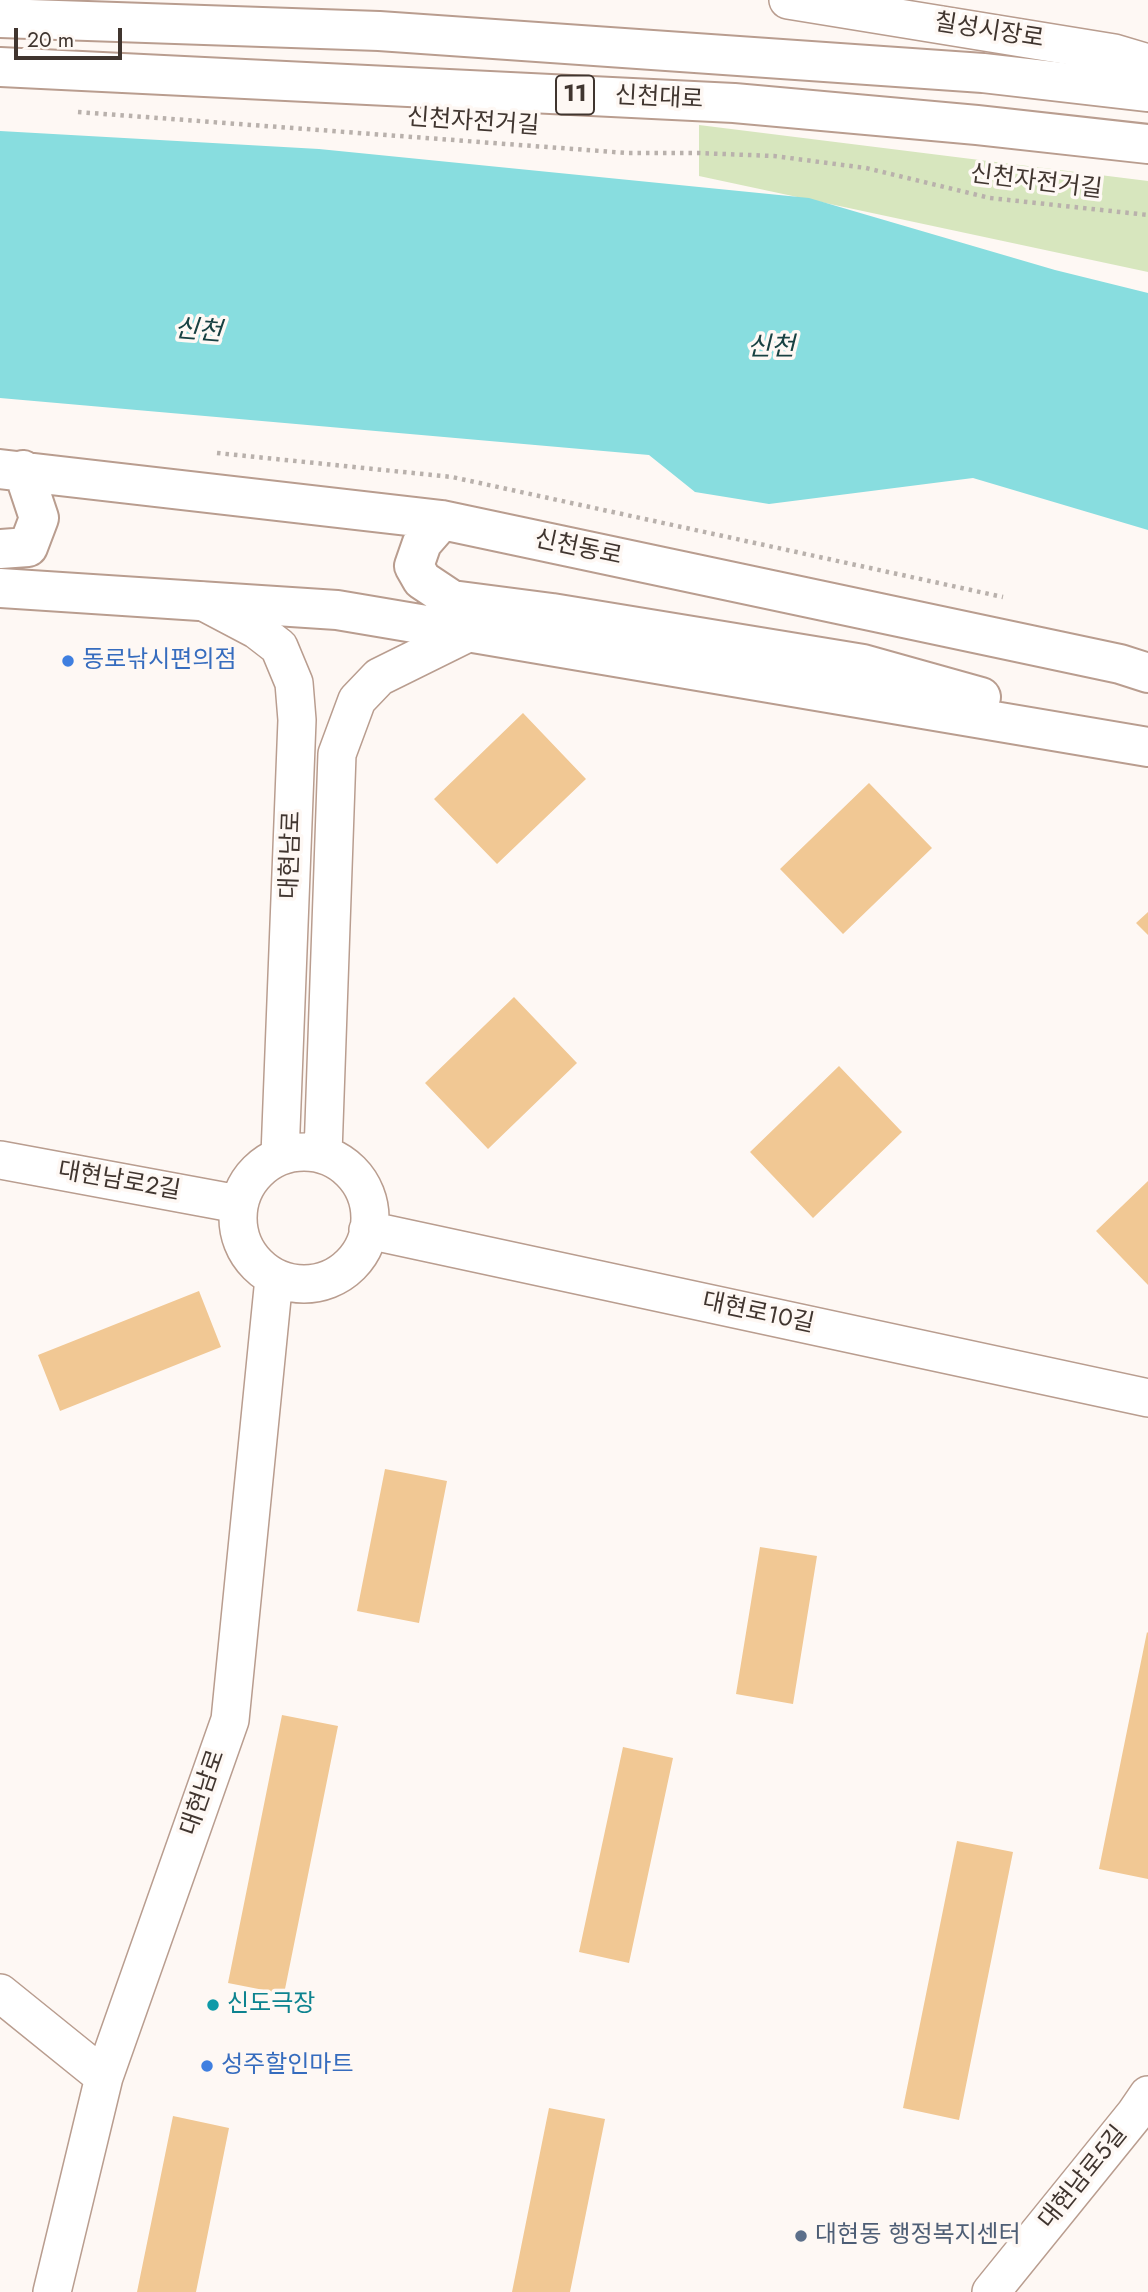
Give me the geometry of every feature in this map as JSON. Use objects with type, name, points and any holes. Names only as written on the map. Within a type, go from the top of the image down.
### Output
[{"type":"main road","name":"신천대로","points":[[0,18],[393,32],[983,73],[1148,92]]},
{"type":"main road","name":"신천대로","points":[[0,66],[734,103],[1148,144]]},
{"type":"main road","name":"신천동로","points":[[11,469],[442,520],[1120,664],[1148,673]]},
{"type":"main road","points":[[0,549],[28,547],[39,518],[11,469]]},
{"type":"main road","points":[[442,520],[422,543],[414,566],[422,580],[452,600],[565,615],[863,664],[1148,745]]},
{"type":"main road","points":[[0,588],[337,610],[1148,745]]},
{"type":"street","name":"칠성시장로","points":[[788,0],[1114,52],[1148,63]]},
{"type":"street","name":"대현남로","points":[[202,601],[257,630],[279,646],[294,683],[297,720],[280,1155]]},
{"type":"street","name":"대현남로","points":[[323,1153],[337,754],[357,700],[379,677],[470,632]]},
{"type":"street","points":[[301,1151],[323,1153],[342,1163],[358,1178],[368,1198],[371,1220],[366,1241],[355,1260],[338,1275],[317,1283],[295,1284],[274,1278],[256,1265],[243,1247],[237,1226],[238,1204],[246,1183],[261,1167],[280,1155],[301,1151]]},
{"type":"street","name":"대현남로2길","points":[[0,1160],[238,1204]]},
{"type":"street","name":"대현로10길","points":[[368,1230],[1148,1398]]},
{"type":"street","name":"대현남로","points":[[52,2292],[104,2077],[230,1720],[274,1278]]},
{"type":"street","points":[[0,1993],[104,2077]]},
{"type":"street","name":"대현남로5길","points":[[991,2292],[1144,2111]]},
{"type":"path","name":"신천자전거길","points":[[69,111],[627,153],[775,156],[866,168],[990,198],[1148,215]]},
{"type":"green space","points":[[699,125],[1148,181],[1148,272],[699,176]]},
{"type":"water","name":"신천","points":[[0,131],[319,149],[809,198],[1055,270],[1148,293],[1148,530],[973,478],[769,504],[695,492],[649,455],[0,398]]},
{"type":"building","points":[[523,713],[586,779],[497,864],[434,799]]},
{"type":"building","points":[[869,783],[932,848],[843,934],[780,869]]},
{"type":"building","points":[[1148,912],[1148,935],[1136,923]]},
{"type":"building","points":[[514,997],[577,1063],[488,1149],[425,1083]]},
{"type":"building","points":[[839,1066],[902,1132],[813,1218],[750,1152]]},
{"type":"building","points":[[1148,1181],[1148,1285],[1096,1231]]},
{"type":"building","points":[[199,1291],[221,1347],[60,1411],[38,1355]]},
{"type":"building","points":[[385,1469],[447,1481],[419,1623],[357,1611]]},
{"type":"building","points":[[760,1547],[817,1556],[793,1704],[736,1694]]},
{"type":"building","points":[[1148,1633],[1148,1879],[1099,1869]]},
{"type":"building","points":[[282,1715],[338,1726],[284,1994],[228,1983]]},
{"type":"building","points":[[623,1747],[673,1758],[629,1963],[579,1952]]},
{"type":"building","points":[[957,1841],[1013,1852],[959,2120],[903,2108]]},
{"type":"building","points":[[549,2108],[605,2119],[570,2292],[512,2292]]},
{"type":"building","points":[[173,2116],[229,2128],[196,2292],[137,2292]]},
{"type":"place","name":"동로낚시편의점","points":[[68,661]]},
{"type":"place","name":"신도극장","points":[[213,2005]]},
{"type":"place","name":"성주할인마트","points":[[207,2066]]},
{"type":"place","name":"대현동 행정복지센터","points":[[801,2236]]}]
